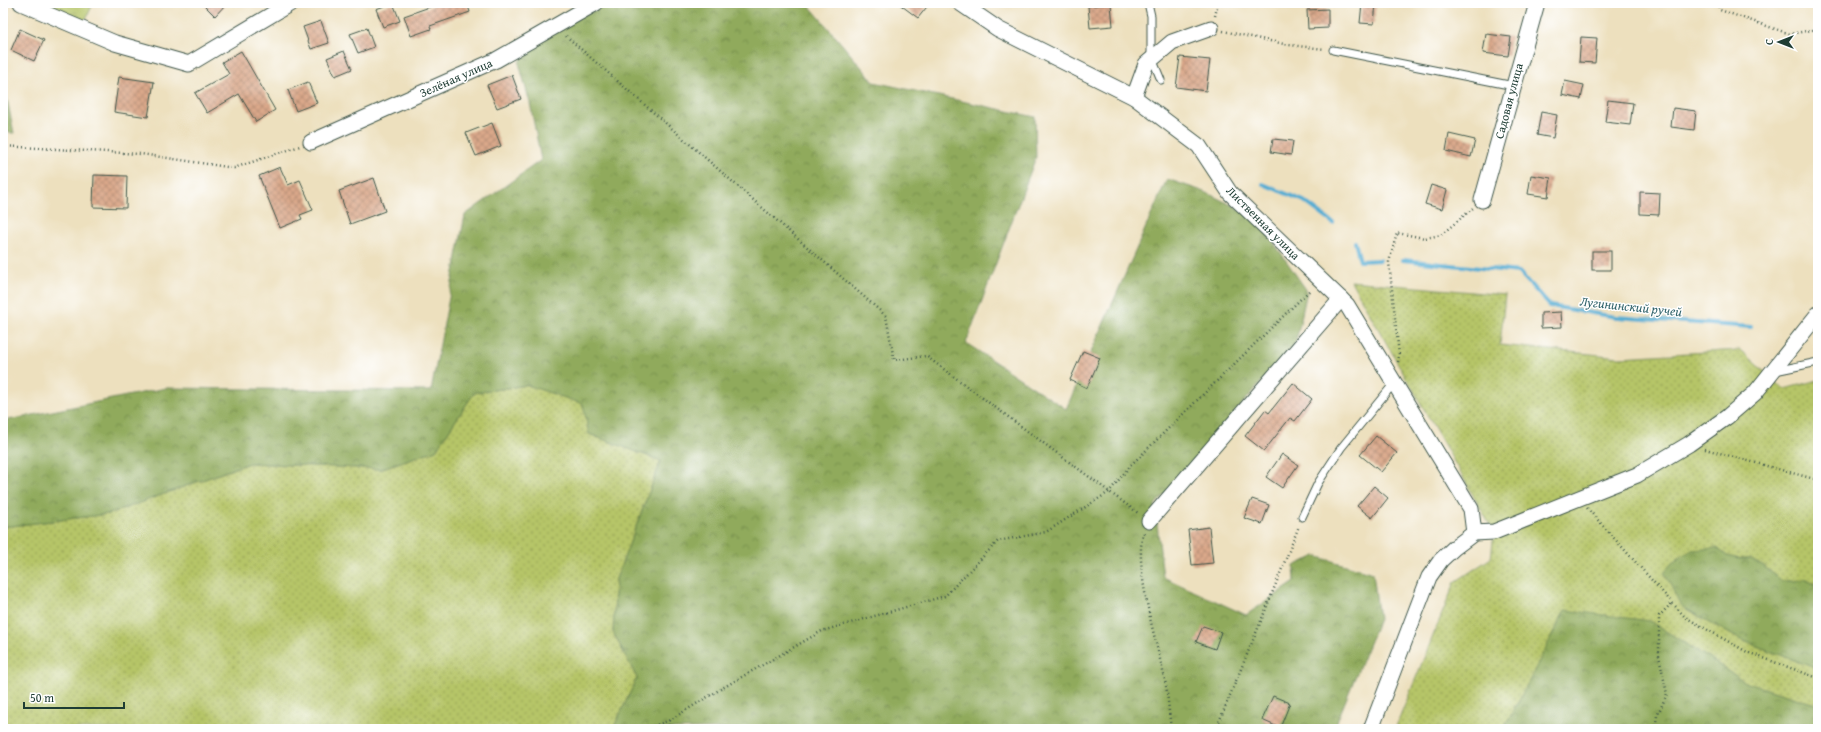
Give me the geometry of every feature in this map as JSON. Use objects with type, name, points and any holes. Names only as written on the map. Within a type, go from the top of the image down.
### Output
[{"type":"street","points":[[30,5],[115,43],[189,64],[291,3]]},
{"type":"street","name":"Зелёная улица","points":[[311,142],[496,60],[596,3]]},
{"type":"street","name":"Лиственная улица","points":[[960,3],[998,29],[1134,97],[1199,146],[1230,193],[1347,305],[1471,509],[1474,533]]},
{"type":"street","name":"Садовая улица","points":[[1482,200],[1537,3]]},
{"type":"street","points":[[1134,97],[1146,64],[1172,42],[1211,28]]},
{"type":"street","points":[[1149,521],[1341,299]]},
{"type":"street","points":[[1371,729],[1430,577],[1441,560],[1474,533],[1494,532],[1637,475],[1689,444],[1726,417],[1755,393],[1818,314]]},
{"type":"lane","points":[[1148,3],[1151,16],[1152,59],[1161,80]]},
{"type":"lane","points":[[1333,50],[1514,86]]},
{"type":"lane","points":[[1771,372],[1818,362]]},
{"type":"lane","points":[[1302,518],[1318,483],[1340,448],[1395,382]]},
{"type":"path","points":[[1717,3],[1720,10],[1790,34],[1818,29]]},
{"type":"path","points":[[555,26],[886,316],[894,360],[926,356],[1149,521],[1141,539],[1141,564],[1165,680],[1171,729]]},
{"type":"path","points":[[1211,28],[1289,45],[1333,50]]},
{"type":"path","points":[[3,146],[141,154],[234,168],[311,142]]},
{"type":"path","points":[[1395,382],[1399,355],[1389,262],[1397,233],[1426,238],[1441,235],[1482,200]]},
{"type":"path","points":[[646,729],[670,720],[822,631],[945,596],[998,541],[1046,532],[1109,492],[1130,466],[1321,280]]},
{"type":"path","points":[[1689,444],[1818,480]]},
{"type":"path","points":[[1580,497],[1589,512],[1685,617],[1747,652],[1818,678]]},
{"type":"path","points":[[1216,729],[1302,518]]},
{"type":"path","points":[[1655,729],[1657,716],[1667,694],[1659,656],[1659,616],[1672,603]]},
{"type":"path","points":[[668,729],[670,720]]},
{"type":"green space","points":[[48,3],[93,4],[84,23],[46,7]]},
{"type":"green space","points":[[609,3],[807,3],[874,82],[1035,117],[1036,157],[966,343],[1066,409],[1167,179],[1205,192],[1256,217],[1307,291],[1296,342],[1155,505],[1163,577],[1246,615],[1295,582],[1294,566],[1315,556],[1373,573],[1379,619],[1336,724],[1332,729],[613,729],[637,678],[613,632],[616,579],[661,461],[589,434],[583,404],[527,385],[474,393],[436,450],[380,469],[249,463],[109,514],[3,527],[3,421],[166,388],[431,391],[465,215],[541,160],[530,103],[519,63],[530,36],[573,20]]},
{"type":"green space","points":[[3,79],[14,133],[3,132]]},
{"type":"green space","points":[[1351,281],[1505,295],[1500,345],[1620,357],[1740,350],[1784,389],[1818,380],[1818,586],[1805,579],[1782,581],[1762,565],[1751,559],[1739,559],[1727,556],[1717,548],[1681,606],[1741,640],[1818,669],[1818,705],[1747,683],[1650,621],[1524,691],[1503,729],[1395,729],[1455,582],[1491,558],[1494,532]]},
{"type":"green space","points":[[527,385],[584,404],[589,434],[661,461],[616,579],[613,632],[637,678],[613,729],[3,729],[3,527],[109,514],[249,463],[380,469],[436,450],[474,393]]},
{"type":"green space","points":[[1717,548],[1727,556],[1739,559],[1751,559],[1762,565],[1782,581],[1805,579],[1818,586],[1818,669],[1741,640],[1681,606],[1664,572],[1672,563],[1692,550]]},
{"type":"green space","points":[[1565,610],[1650,621],[1747,683],[1818,705],[1818,729],[1503,729]]},
{"type":"building","points":[[202,3],[227,3],[215,16]]},
{"type":"building","points":[[393,3],[400,21],[383,27],[376,9]]},
{"type":"building","points":[[441,3],[467,3],[470,12],[430,26],[431,29],[411,36],[404,16]]},
{"type":"building","points":[[898,3],[930,3],[918,18]]},
{"type":"building","points":[[1362,3],[1376,3],[1374,24],[1360,23]]},
{"type":"building","points":[[1111,4],[1113,26],[1090,28],[1088,6]]},
{"type":"building","points":[[1328,9],[1328,28],[1308,29],[1307,10]]},
{"type":"building","points":[[321,21],[329,43],[311,49],[303,27]]},
{"type":"building","points":[[367,28],[374,47],[358,53],[350,34]]},
{"type":"building","points":[[20,29],[44,40],[34,61],[11,50]]},
{"type":"building","points":[[1486,34],[1511,37],[1508,56],[1483,53]]},
{"type":"building","points":[[1581,37],[1597,38],[1595,63],[1579,62]]},
{"type":"building","points":[[241,51],[275,110],[256,122],[239,94],[207,113],[195,93],[229,74],[222,62]]},
{"type":"building","points":[[344,51],[352,69],[335,76],[327,58]]},
{"type":"building","points":[[1180,57],[1210,60],[1206,91],[1176,87]]},
{"type":"building","points":[[512,75],[521,99],[497,108],[487,85]]},
{"type":"building","points":[[119,77],[154,82],[148,117],[114,112]]},
{"type":"building","points":[[1565,81],[1584,85],[1581,99],[1562,95]]},
{"type":"building","points":[[308,82],[317,103],[296,111],[288,90]]},
{"type":"building","points":[[1608,100],[1633,103],[1630,125],[1605,122]]},
{"type":"building","points":[[1673,108],[1696,111],[1694,130],[1671,127]]},
{"type":"building","points":[[1541,112],[1557,115],[1553,138],[1537,135]]},
{"type":"building","points":[[492,123],[501,146],[476,156],[466,133]]},
{"type":"building","points":[[1449,134],[1475,140],[1471,157],[1446,151]]},
{"type":"building","points":[[1273,139],[1293,141],[1291,155],[1271,152]]},
{"type":"building","points":[[280,167],[288,185],[300,180],[313,210],[300,215],[302,219],[280,228],[259,176]]},
{"type":"building","points":[[94,175],[127,176],[126,208],[93,207]]},
{"type":"building","points":[[1531,175],[1551,178],[1548,197],[1528,194]]},
{"type":"building","points":[[374,178],[385,211],[350,224],[339,191]]},
{"type":"building","points":[[1431,185],[1447,190],[1442,209],[1425,204]]},
{"type":"building","points":[[1640,192],[1660,193],[1659,215],[1640,214]]},
{"type":"building","points":[[1592,251],[1611,251],[1611,270],[1592,270]]},
{"type":"building","points":[[1561,312],[1562,327],[1541,328],[1541,313]]},
{"type":"building","points":[[1083,351],[1100,358],[1087,388],[1070,380]]},
{"type":"building","points":[[1293,383],[1312,399],[1295,421],[1290,418],[1264,451],[1245,436],[1265,410],[1269,413]]},
{"type":"building","points":[[1376,436],[1397,453],[1381,472],[1360,455]]},
{"type":"building","points":[[1282,454],[1298,465],[1282,488],[1266,477]]},
{"type":"building","points":[[1374,486],[1388,498],[1372,518],[1357,506]]},
{"type":"building","points":[[1252,499],[1269,505],[1262,524],[1244,518]]},
{"type":"building","points":[[1209,527],[1213,563],[1192,565],[1188,530]]},
{"type":"building","points":[[1203,626],[1221,632],[1215,649],[1196,642]]},
{"type":"building","points":[[1273,696],[1290,703],[1280,728],[1262,720]]},
{"type":"waterway","name":"Лугининский ручей","points":[[1263,184],[1304,201],[1333,223]]},
{"type":"waterway","name":"Лугининский ручей","points":[[1355,242],[1360,261],[1380,260]]},
{"type":"waterway","name":"Лугининский ручей","points":[[1403,260],[1519,272],[1550,306],[1616,317],[1751,327]]}]
